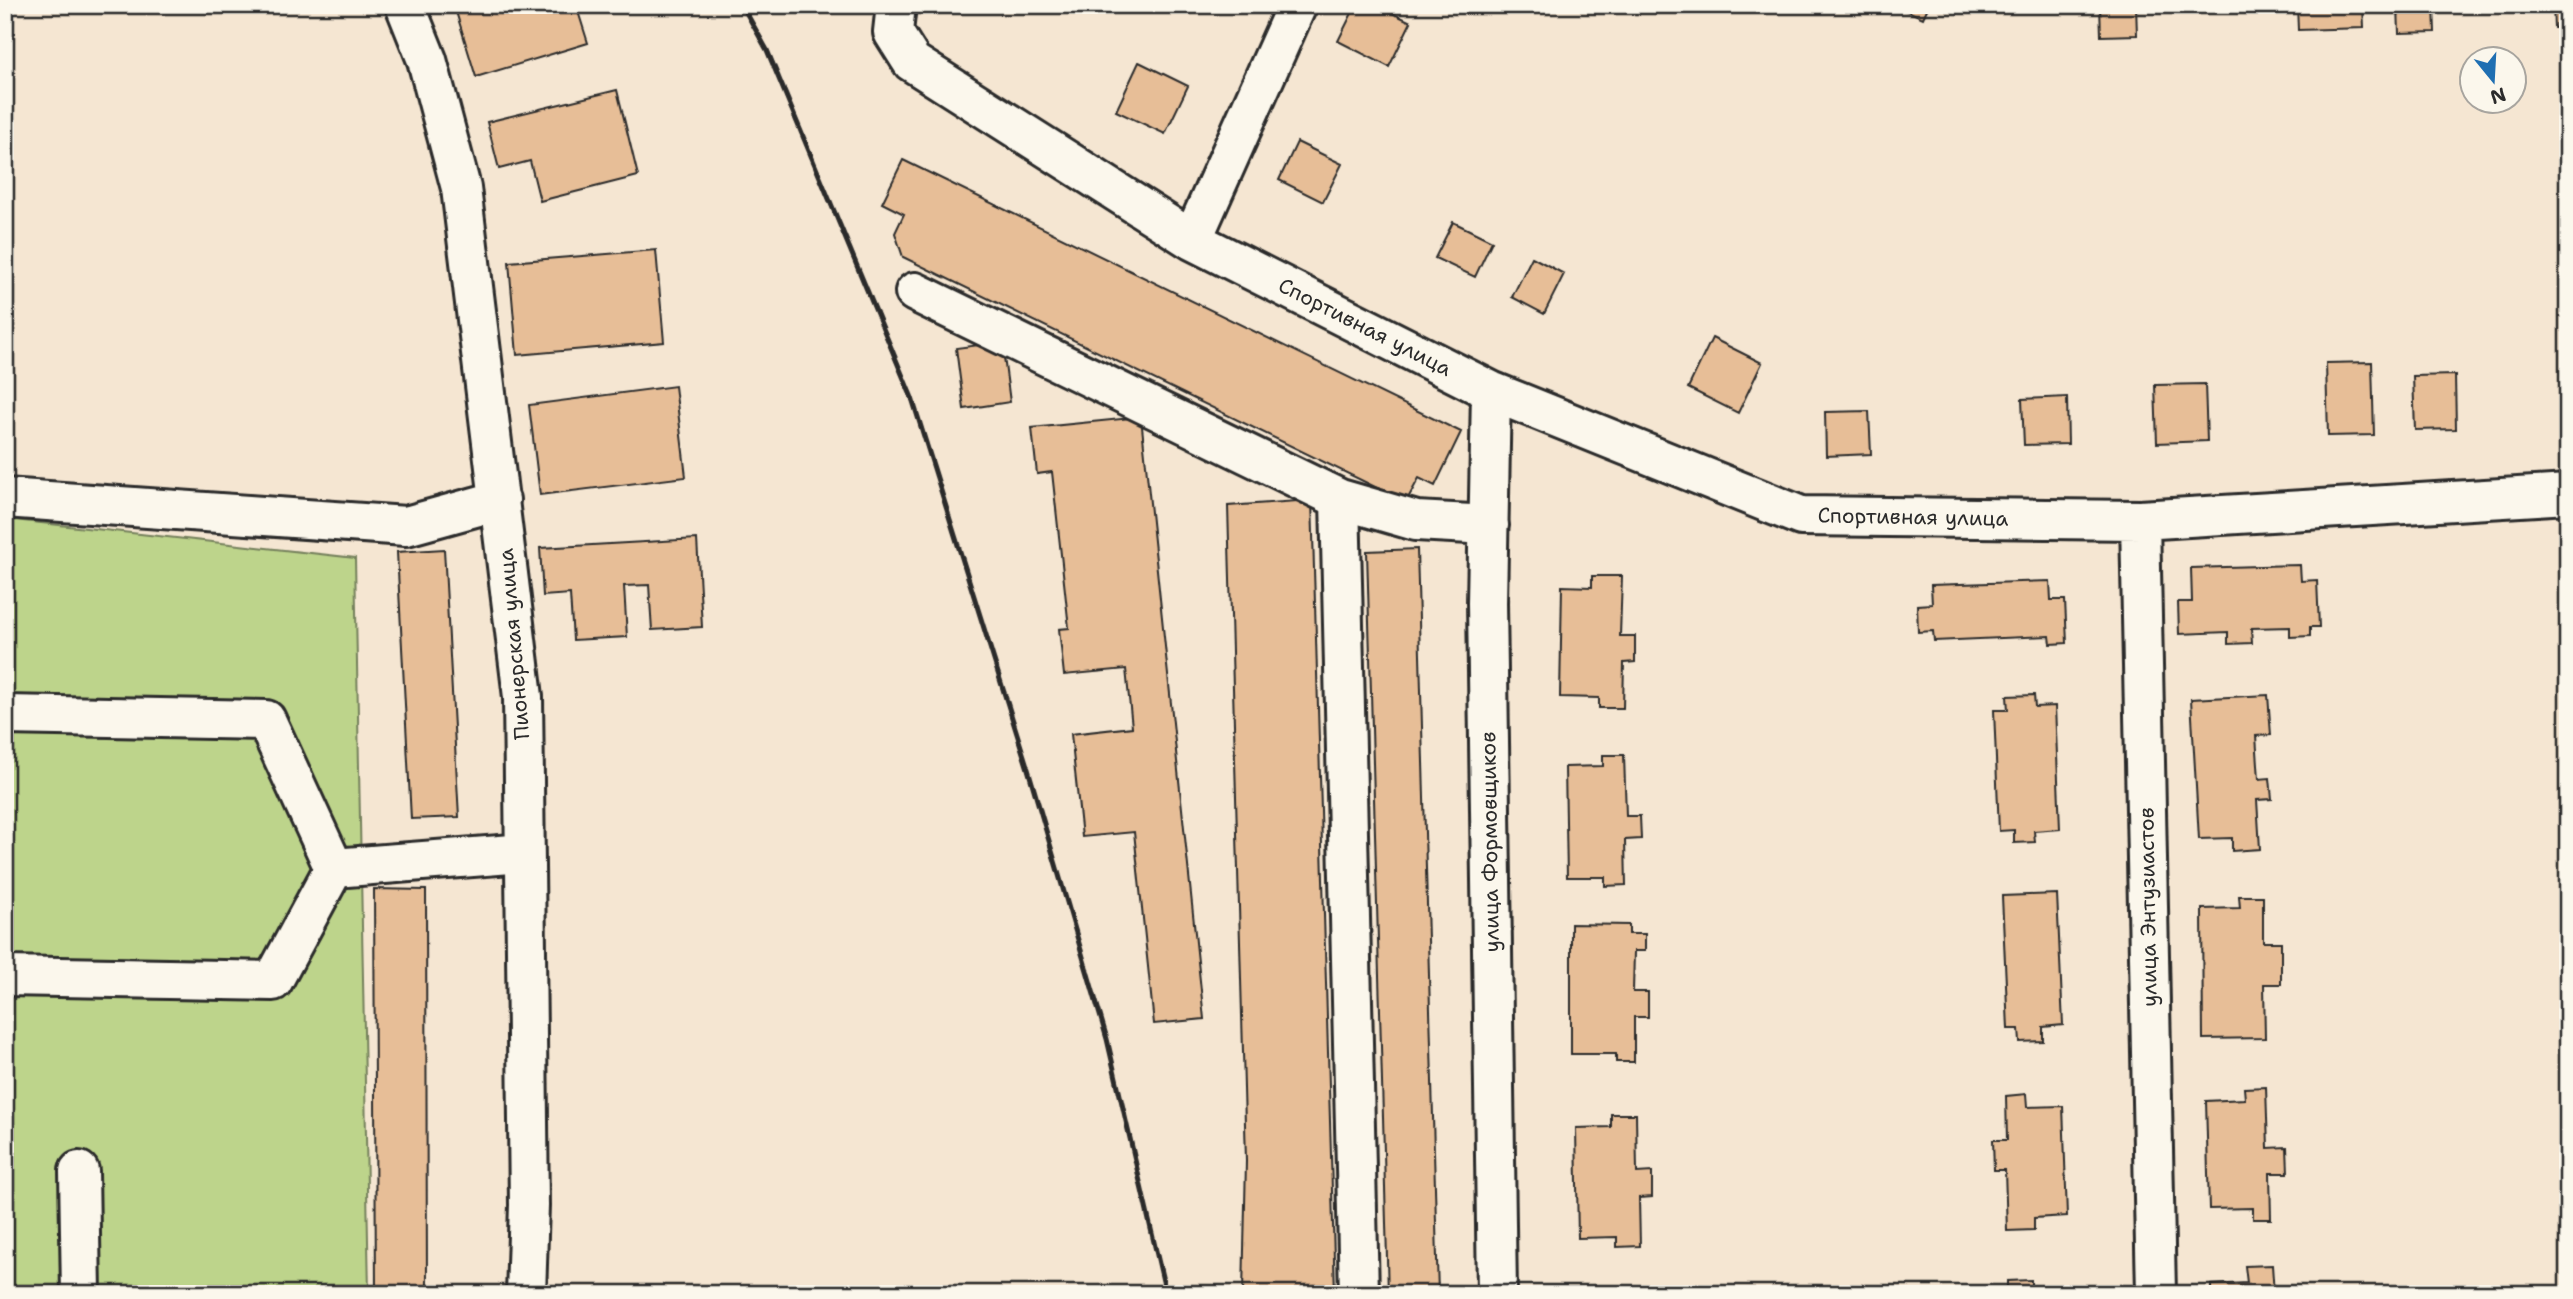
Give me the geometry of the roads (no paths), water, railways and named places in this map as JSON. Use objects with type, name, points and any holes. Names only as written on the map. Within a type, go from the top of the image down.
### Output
[{"type":"street","name":"Пионерская улица","points":[[405,5],[427,60],[461,188],[523,696],[529,1205],[526,1294]]},
{"type":"street","name":"Спортивная улица","points":[[896,5],[892,32],[912,62],[1192,240],[1492,391],[1801,516],[2140,520],[2568,494]]},
{"type":"street","points":[[1192,240],[1297,5]]},
{"type":"street","points":[[915,292],[1339,499],[1416,521],[1489,525]]},
{"type":"street","name":"улица Формовщиков","points":[[1492,391],[1487,603],[1497,1294]]},
{"type":"street","points":[[5,498],[406,527],[500,500]]},
{"type":"street","points":[[1339,499],[1359,1294]]},
{"type":"street","name":"улица Энтузиастов","points":[[2140,520],[2156,1294]]},
{"type":"street","points":[[5,715],[266,720],[334,868]]},
{"type":"street","points":[[334,868],[524,853]]},
{"type":"street","points":[[5,976],[273,981],[334,868]]},
{"type":"street","points":[[79,1171],[81,1294]]},
{"type":"railway","points":[[742,5],[767,50],[912,398],[1028,769],[1107,1039],[1166,1294]]}]
